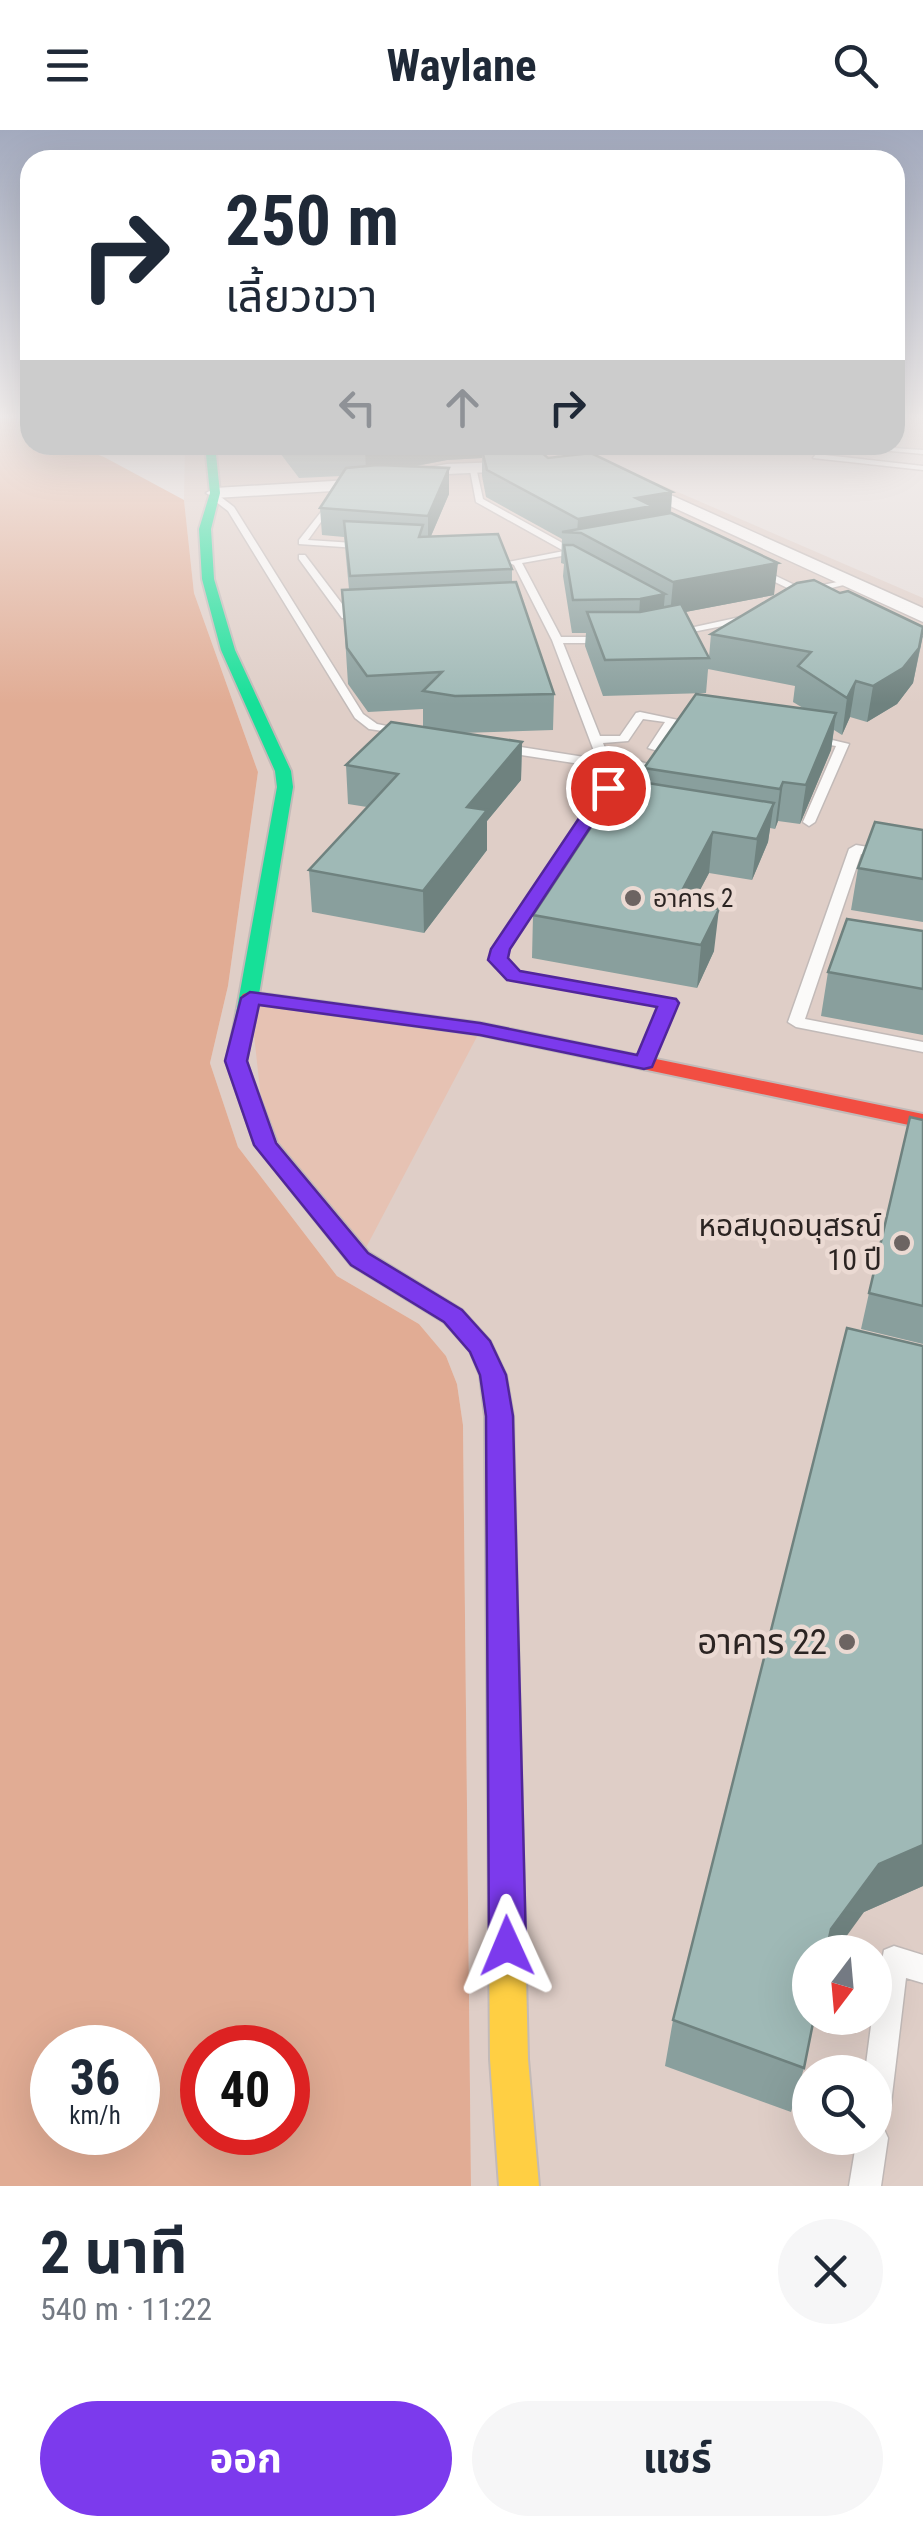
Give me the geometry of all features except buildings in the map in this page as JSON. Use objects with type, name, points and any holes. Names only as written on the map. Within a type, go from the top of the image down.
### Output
[{"type":"street","points":[[209,512],[204,528],[208,579],[228,650],[283,771],[285,786],[236,1061],[266,1145],[360,1259],[453,1316],[481,1348],[493,1375],[500,1416],[509,2059],[519,2186]]},
{"type":"street","points":[[693,512],[848,590],[872,594],[923,616]]},
{"type":"street","points":[[250,998],[480,1029],[923,1121]]},
{"type":"lane","points":[[231,512],[359,716],[373,726],[415,734]]},
{"type":"lane","points":[[327,512],[303,543],[386,548]]},
{"type":"lane","points":[[497,512],[574,553]]},
{"type":"lane","points":[[500,535],[502,515]]},
{"type":"lane","points":[[698,531],[724,526]]},
{"type":"lane","points":[[522,568],[592,550]]},
{"type":"lane","points":[[498,555],[522,568],[556,567]]},
{"type":"lane","points":[[302,557],[346,616],[366,615]]},
{"type":"lane","points":[[740,567],[802,592],[848,590]]},
{"type":"lane","points":[[522,568],[557,640],[610,779],[608,788],[500,949],[498,960],[514,976],[669,1003],[644,1063]]},
{"type":"lane","points":[[521,608],[542,607]]},
{"type":"lane","points":[[654,636],[770,614]]},
{"type":"lane","points":[[658,617],[684,631]]},
{"type":"lane","points":[[557,640],[623,639]]},
{"type":"lane","points":[[596,740],[624,738],[640,715],[691,722]]},
{"type":"lane","points":[[654,748],[672,720]]},
{"type":"lane","points":[[805,738],[843,744],[809,822]]},
{"type":"lane","points":[[492,746],[605,764]]},
{"type":"lane","points":[[608,788],[630,782],[642,764]]},
{"type":"lane","points":[[595,807],[614,810]]},
{"type":"lane","points":[[923,860],[856,849],[796,1022],[923,1047]]},
{"type":"lane","points":[[882,2055],[894,1960],[923,1969]]},
{"type":"lane","points":[[866,2186],[870,2155]]},
{"type":"shaded area","points":[[0,512],[185,512],[194,593],[258,772],[228,986],[210,1063],[238,1147],[337,1276],[419,1324],[446,1356],[457,1384],[463,1425],[471,2186],[0,2186]]},
{"type":"shaded area","points":[[185,512],[724,512],[923,598],[923,2186],[471,2186],[463,1425],[457,1384],[446,1356],[419,1324],[337,1276],[238,1147],[210,1063],[228,986],[258,772],[194,593]]},
{"type":"shaded area","points":[[250,998],[481,1029],[360,1259],[266,1145]]},
{"type":"traffic: fast","points":[[210,512],[205,529],[208,579],[228,650],[283,771],[285,787],[244,1025]]},
{"type":"traffic: slow","points":[[503,1682],[509,2059],[519,2186]]},
{"type":"traffic: jam","points":[[250,998],[481,1029],[923,1121]]},
{"type":"traffic: jam","points":[[244,1025],[236,1061],[266,1145],[360,1259],[453,1316],[481,1347],[493,1375],[499,1416],[503,1682]]},
{"type":"place","name":"อาคาร 2","points":[[633,898]]},
{"type":"place","name":"หอสมุดอนุสรณ์ 10 ปี","points":[[902,1243]]},
{"type":"place","name":"อาคาร 22","points":[[847,1642]]},
{"type":"route","points":[[507,1946],[500,1416],[493,1375],[481,1348],[453,1316],[360,1259],[266,1145],[236,1061],[250,998],[480,1029],[644,1063],[669,1003],[514,976],[498,960],[500,949],[608,788]]}]
